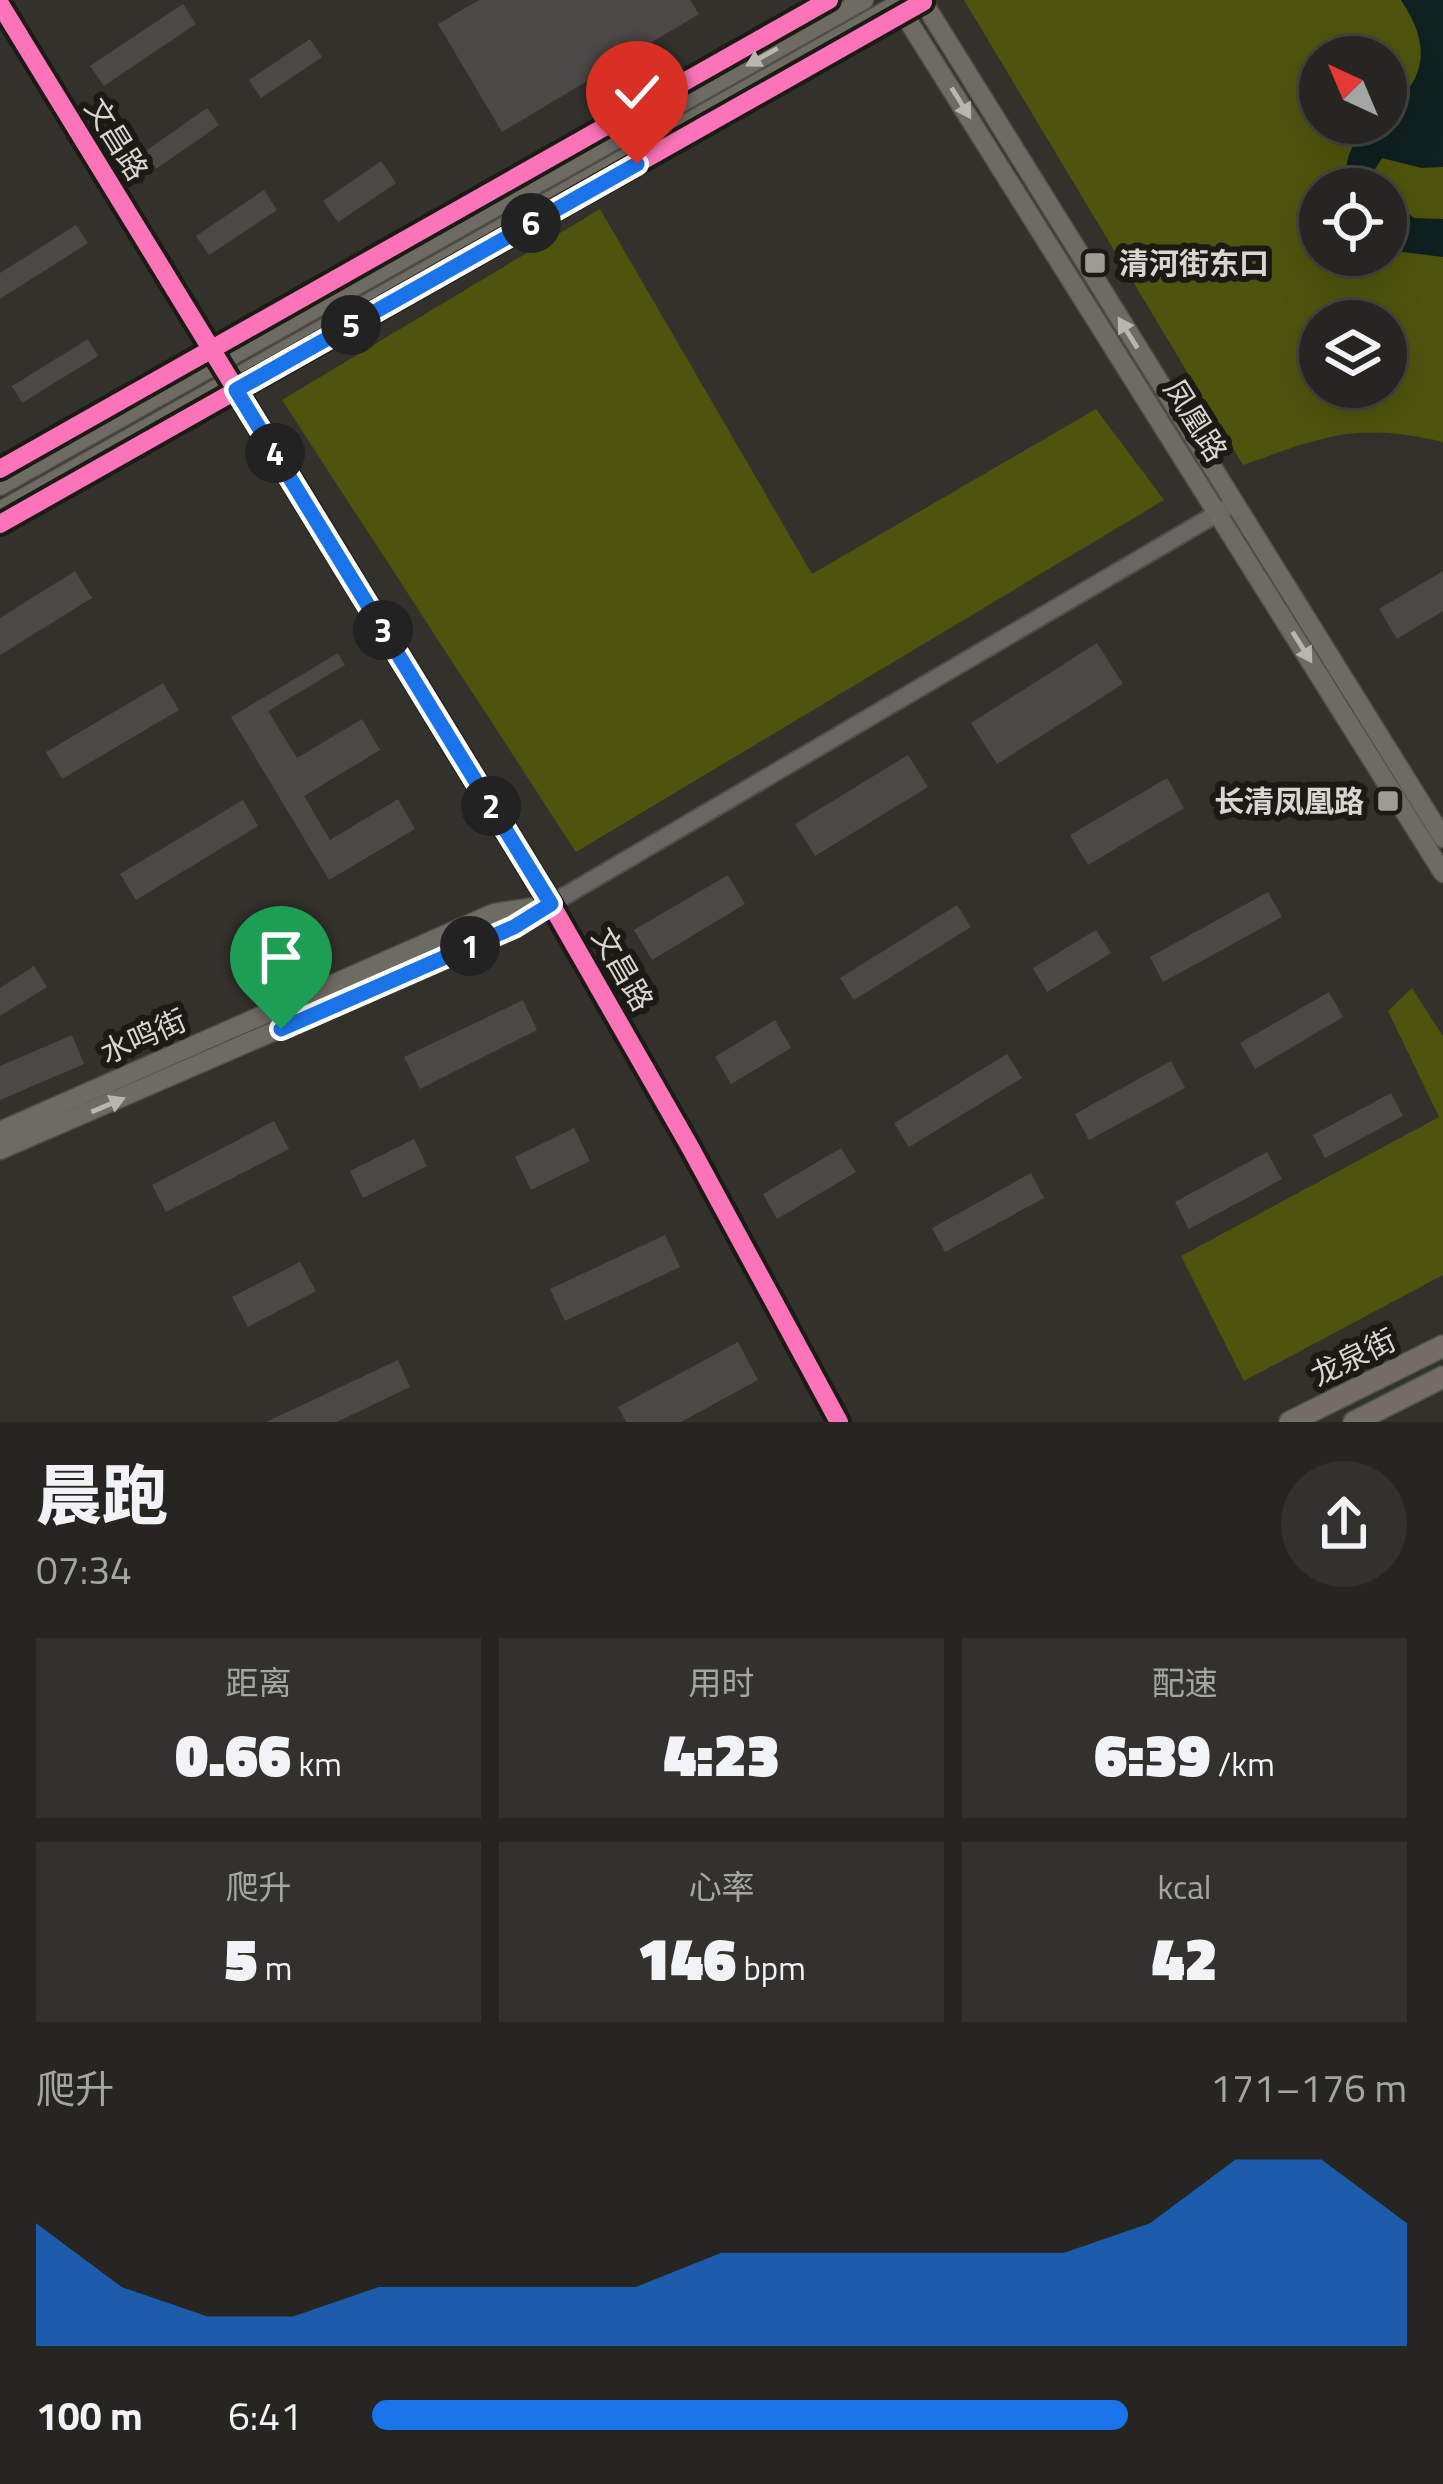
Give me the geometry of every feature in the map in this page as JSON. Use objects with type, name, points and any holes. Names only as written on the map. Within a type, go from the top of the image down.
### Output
[{"type":"main road","points":[[0,486],[864,0]]},
{"type":"main road","name":"凤凰路","points":[[922,0],[1443,873]]},
{"type":"main road","points":[[0,511],[900,1]]},
{"type":"main road","name":"凤凰路","points":[[900,1],[1443,838]]},
{"type":"main road","name":"水鸣街","points":[[0,1131],[494,913],[551,904]]},
{"type":"main road","name":"水鸣街","points":[[0,1150],[514,927],[551,904]]},
{"type":"main road","name":"龙泉街","points":[[1290,1422],[1443,1346]]},
{"type":"main road","name":"龙泉街","points":[[1354,1422],[1443,1377]]},
{"type":"street","name":"文昌路","points":[[0,4],[551,904],[839,1422]]},
{"type":"street","points":[[551,904],[1226,508]]},
{"type":"green space","points":[[964,0],[1443,0],[1443,442],[1362,433],[1297,446],[1243,465]]},
{"type":"green space","points":[[600,209],[812,574],[1096,409],[1164,500],[576,852],[282,400]]},
{"type":"green space","points":[[1412,988],[1443,1036],[1443,1275],[1244,1381],[1181,1256],[1439,1117],[1388,1011]]},
{"type":"shaded area","points":[[1401,0],[1443,0],[1443,167],[1422,168],[1382,158],[1376,168],[1346,168],[1355,144],[1407,144],[1407,91],[1420,60],[1410,16]]},
{"type":"shaded area","points":[[1407,213],[1414,218],[1443,219],[1443,257],[1407,252]]},
{"type":"building","points":[[479,0],[690,0],[699,14],[502,132],[438,24]]},
{"type":"building","points":[[183,4],[196,24],[104,86],[90,66]]},
{"type":"building","points":[[310,39],[322,57],[261,98],[249,80]]},
{"type":"building","points":[[207,108],[219,125],[156,169],[144,152]]},
{"type":"building","points":[[381,161],[396,183],[338,222],[323,201]]},
{"type":"building","points":[[264,190],[277,210],[209,255],[196,236]]},
{"type":"building","points":[[76,225],[88,243],[0,299],[0,273]]},
{"type":"building","points":[[88,339],[98,356],[22,403],[12,386]]},
{"type":"building","points":[[75,571],[92,598],[0,655],[0,618]]},
{"type":"building","points":[[1443,571],[1443,611],[1397,639],[1379,609]]},
{"type":"building","points":[[1097,643],[1123,684],[997,764],[971,723]]},
{"type":"building","points":[[338,653],[345,665],[268,711],[297,758],[362,719],[380,750],[304,796],[330,840],[398,799],[415,829],[329,880],[231,717]]},
{"type":"building","points":[[163,683],[179,710],[62,779],[46,752]]},
{"type":"building","points":[[908,755],[928,787],[815,856],[795,824]]},
{"type":"building","points":[[1167,778],[1184,808],[1088,865],[1070,835]]},
{"type":"building","points":[[243,800],[258,826],[136,900],[120,874]]},
{"type":"building","points":[[728,875],[745,904],[652,960],[634,930]]},
{"type":"building","points":[[1268,892],[1282,917],[1163,982],[1150,957]]},
{"type":"building","points":[[957,905],[971,927],[854,1000],[840,978]]},
{"type":"building","points":[[1096,930],[1111,953],[1047,992],[1033,968]]},
{"type":"building","points":[[34,966],[47,987],[0,1016],[0,988]]},
{"type":"building","points":[[1329,992],[1343,1017],[1255,1069],[1240,1043]]},
{"type":"building","points":[[523,1000],[537,1030],[420,1089],[404,1057]]},
{"type":"building","points":[[775,1020],[791,1048],[731,1084],[715,1057]]},
{"type":"building","points":[[72,1035],[84,1064],[0,1100],[0,1066]]},
{"type":"building","points":[[1007,1054],[1022,1078],[909,1147],[894,1123]]},
{"type":"building","points":[[1171,1061],[1185,1088],[1089,1140],[1075,1114]]},
{"type":"building","points":[[1391,1093],[1403,1116],[1325,1158],[1313,1135]]},
{"type":"building","points":[[274,1121],[289,1149],[166,1212],[152,1185]]},
{"type":"building","points":[[574,1128],[590,1161],[531,1190],[515,1157]]},
{"type":"building","points":[[414,1139],[427,1166],[363,1198],[350,1171]]},
{"type":"building","points":[[841,1148],[856,1172],[777,1219],[763,1194]]},
{"type":"building","points":[[1267,1152],[1282,1179],[1189,1229],[1175,1202]]},
{"type":"building","points":[[1031,1173],[1044,1198],[945,1252],[932,1228]]},
{"type":"building","points":[[665,1235],[680,1267],[565,1321],[550,1289]]},
{"type":"building","points":[[300,1262],[316,1291],[248,1327],[232,1297]]},
{"type":"building","points":[[738,1342],[758,1380],[681,1422],[626,1422],[618,1407]]},
{"type":"building","points":[[398,1360],[410,1387],[337,1422],[266,1422]]},
{"type":"cycle path","points":[[0,469],[829,0]]},
{"type":"cycle path","points":[[0,524],[923,2]]},
{"type":"cycle path","points":[[0,4],[551,904],[839,1422]]},
{"type":"place","name":"清河街东口","points":[[1095,263]]},
{"type":"place","name":"长清凤凰路","points":[[1388,801]]},
{"type":"route","points":[[281,1029],[514,927],[551,904],[236,390],[637,164]]}]
